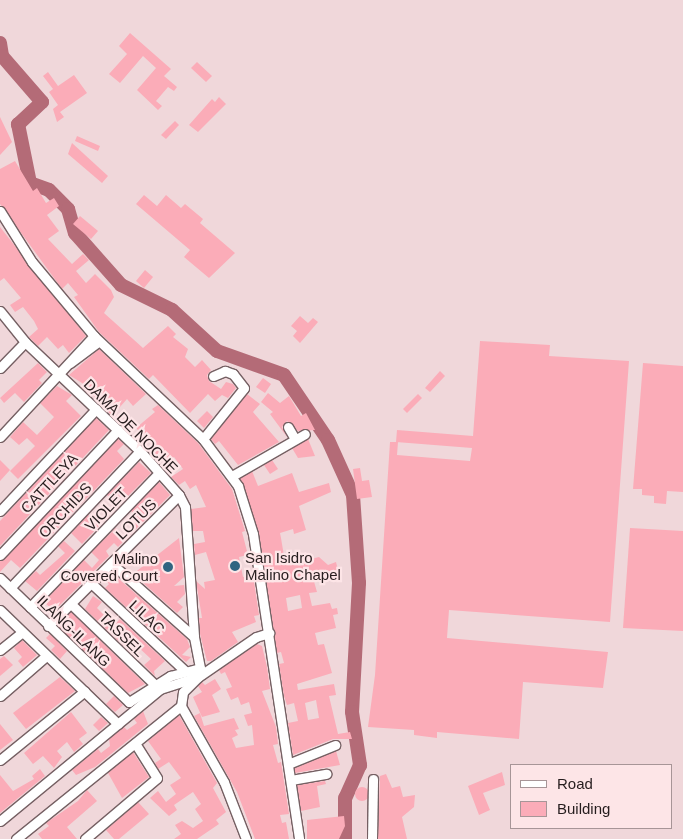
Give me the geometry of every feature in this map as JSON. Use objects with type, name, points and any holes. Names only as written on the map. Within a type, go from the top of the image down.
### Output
[{"type":"street","points":[[0,211],[32,262],[93,341],[202,439],[232,476],[248,510],[269,633],[299,839]]},
{"type":"street","name":"DAMA DE NOCHE","points":[[0,311],[25,342],[140,451],[179,495],[185,507],[194,636],[200,673]]},
{"type":"street","points":[[0,437],[93,341]]},
{"type":"street","points":[[0,368],[25,342]]},
{"type":"street","points":[[202,439],[244,388],[234,374],[225,371],[213,376]]},
{"type":"street","points":[[0,511],[96,409]]},
{"type":"street","points":[[288,427],[295,439]]},
{"type":"street","name":"CATTLEYA","points":[[0,554],[118,430]]},
{"type":"street","points":[[232,476],[305,434]]},
{"type":"street","name":"ORCHIDS","points":[[10,588],[140,451]]},
{"type":"street","name":"VIOLET","points":[[30,607],[160,473]]},
{"type":"street","name":"LOTUS","points":[[48,626],[179,495]]},
{"type":"street","points":[[111,563],[194,636]]},
{"type":"street","name":"ILANG-ILANG","points":[[0,578],[129,702],[154,684]]},
{"type":"street","name":"LILAC","points":[[91,583],[185,671]]},
{"type":"street","name":"TASSEL","points":[[71,604],[154,684]]},
{"type":"street","points":[[0,610],[118,724]]},
{"type":"street","points":[[0,650],[22,632]]},
{"type":"street","points":[[0,821],[160,689],[200,673],[256,637],[269,633]]},
{"type":"street","points":[[0,696],[46,656]]},
{"type":"street","points":[[154,684],[185,671],[200,673]]},
{"type":"street","points":[[200,673],[183,692],[181,706],[224,782],[246,839]]},
{"type":"street","points":[[0,760],[85,692]]},
{"type":"street","points":[[16,839],[181,706]]},
{"type":"street","points":[[85,839],[157,778],[135,743]]},
{"type":"street","points":[[288,764],[335,745]]},
{"type":"street","points":[[290,780],[326,774]]},
{"type":"street","points":[[372,839],[373,779]]},
{"type":"building","points":[[130,33],[171,69],[164,76],[177,87],[174,91],[168,87],[156,101],[162,106],[158,110],[137,90],[156,68],[143,56],[120,83],[109,74],[127,54],[119,46]]},
{"type":"building","points":[[197,62],[212,76],[206,82],[191,68]]},
{"type":"building","points":[[48,72],[58,86],[74,75],[87,93],[60,112],[64,117],[57,122],[53,109],[58,105],[49,92],[53,89],[43,76]]},
{"type":"building","points":[[219,97],[226,104],[198,132],[189,125],[212,99],[215,102]]},
{"type":"building","points":[[0,117],[12,142],[0,155]]},
{"type":"building","points":[[175,121],[179,125],[166,139],[161,135]]},
{"type":"building","points":[[77,136],[100,146],[98,151],[75,141]]},
{"type":"building","points":[[72,143],[108,176],[102,183],[68,154]]},
{"type":"building","points":[[15,161],[33,191],[37,188],[46,203],[54,198],[59,206],[47,215],[59,231],[48,239],[72,264],[83,254],[89,260],[76,271],[86,283],[95,274],[111,290],[114,297],[104,313],[143,348],[168,326],[176,334],[173,337],[188,349],[185,357],[195,367],[202,360],[211,370],[207,375],[209,381],[221,389],[226,382],[233,384],[236,388],[228,398],[222,395],[215,401],[208,394],[190,413],[153,375],[149,379],[99,332],[74,297],[78,295],[68,283],[62,289],[0,204],[0,169]]},
{"type":"building","points":[[144,195],[157,206],[166,195],[181,208],[185,204],[203,219],[200,223],[235,253],[209,278],[184,257],[190,250],[136,204]]},
{"type":"building","points":[[80,216],[98,231],[91,239],[73,224]]},
{"type":"building","points":[[0,227],[86,336],[69,353],[63,345],[58,349],[47,337],[38,346],[29,337],[38,329],[34,321],[23,307],[15,312],[10,305],[21,298],[4,278],[0,281]]},
{"type":"building","points":[[145,270],[153,277],[144,288],[136,281]]},
{"type":"building","points":[[300,316],[308,323],[313,318],[318,322],[300,343],[293,336],[297,331],[291,326]]},
{"type":"building","points":[[480,341],[550,345],[549,356],[629,361],[610,622],[449,610],[447,638],[608,652],[603,688],[523,682],[519,739],[437,732],[437,738],[414,735],[414,730],[368,727],[375,675],[390,442],[396,442],[397,430],[473,436]],"holes":[[[398,442],[472,448],[470,461],[397,455]]]},
{"type":"building","points":[[99,349],[146,394],[133,406],[127,399],[112,416],[82,383],[69,375]]},
{"type":"building","points":[[38,363],[47,372],[39,380],[42,383],[24,402],[15,393],[4,403],[0,398]]},
{"type":"building","points":[[643,363],[683,366],[683,492],[667,491],[666,504],[654,503],[654,496],[642,495],[642,489],[633,489]]},
{"type":"building","points":[[440,371],[445,376],[430,392],[425,388]]},
{"type":"building","points":[[263,378],[271,384],[265,393],[256,387]]},
{"type":"building","points":[[57,386],[72,395],[66,401],[81,416],[18,479],[10,471],[35,446],[27,438],[19,445],[10,437],[23,422],[37,435],[54,417],[40,403]]},
{"type":"building","points":[[268,393],[280,403],[289,396],[301,416],[306,413],[315,430],[298,431],[287,421],[282,427],[287,437],[270,414],[273,412],[261,402]]},
{"type":"building","points":[[247,394],[260,404],[253,412],[279,442],[238,465],[219,441],[215,444],[211,439]]},
{"type":"building","points":[[418,394],[422,398],[407,413],[403,409]]},
{"type":"building","points":[[158,405],[198,443],[232,489],[245,531],[242,532],[248,555],[239,557],[243,577],[253,575],[259,615],[254,616],[256,622],[232,632],[238,642],[211,661],[207,661],[200,634],[199,618],[202,618],[196,581],[205,589],[204,582],[215,580],[206,552],[195,555],[194,544],[205,542],[203,531],[193,531],[191,509],[206,507],[196,485],[190,489],[185,481],[179,485],[171,477],[183,469],[174,457],[169,460],[162,452],[155,458],[147,449],[152,444],[136,428],[155,412],[152,409]]},
{"type":"building","points":[[207,411],[213,417],[204,428],[197,421]]},
{"type":"building","points":[[96,418],[109,430],[0,546],[0,521]]},
{"type":"building","points":[[118,439],[124,444],[117,451],[124,459],[20,568],[11,560],[0,572],[0,561]]},
{"type":"building","points":[[308,439],[315,456],[298,458],[292,448]]},
{"type":"building","points":[[0,460],[10,470],[0,481]]},
{"type":"building","points":[[272,460],[278,469],[270,474],[264,465]]},
{"type":"building","points":[[139,462],[151,473],[118,506],[107,495]]},
{"type":"building","points":[[360,468],[362,481],[369,480],[372,497],[357,499],[353,469]]},
{"type":"building","points":[[252,471],[258,486],[292,473],[299,492],[329,483],[331,492],[299,506],[306,530],[294,534],[293,529],[280,533],[284,556],[296,553],[299,562],[319,557],[328,565],[336,562],[338,570],[313,578],[317,592],[309,593],[312,606],[330,603],[332,609],[337,608],[338,614],[333,615],[336,628],[315,633],[318,645],[324,644],[332,673],[297,684],[298,690],[334,684],[336,695],[329,696],[338,734],[350,732],[352,739],[333,739],[293,755],[288,723],[298,721],[294,703],[287,705],[284,696],[279,664],[284,663],[281,652],[277,653],[259,533],[240,478]],"holes":[[[300,595],[302,608],[288,611],[286,598]],[[316,700],[319,718],[308,720],[305,703]]]},
{"type":"building","points":[[159,482],[170,495],[118,547],[114,543],[106,551],[109,556],[54,611],[44,602],[84,560],[92,568],[99,560],[91,552],[116,528],[124,537],[139,519],[131,511]]},
{"type":"building","points":[[88,515],[100,525],[82,544],[71,533]]},
{"type":"building","points":[[630,528],[683,531],[683,631],[623,628]]},
{"type":"building","points":[[179,538],[184,577],[174,586],[184,585],[185,594],[177,602],[183,607],[177,613],[133,574]]},
{"type":"building","points":[[64,541],[75,551],[37,591],[25,581],[36,571],[40,575],[65,553],[58,546]]},
{"type":"building","points":[[111,572],[187,639],[190,647],[182,655],[191,657],[186,662],[105,588],[109,584],[104,579]]},
{"type":"building","points":[[93,596],[102,602],[97,608],[114,625],[120,619],[165,661],[154,671],[155,676],[144,665],[151,659],[136,645],[130,652],[85,609]]},
{"type":"building","points":[[71,612],[145,684],[128,693],[58,626]]},
{"type":"building","points":[[50,634],[67,651],[60,659],[51,650],[55,646],[46,638]]},
{"type":"building","points":[[22,640],[37,655],[23,667],[18,661],[22,657],[14,648]]},
{"type":"building","points":[[257,644],[262,646],[267,667],[270,689],[262,691],[276,727],[278,744],[273,745],[278,763],[281,762],[289,814],[280,815],[282,823],[286,822],[289,839],[255,839],[237,792],[194,716],[200,713],[204,726],[234,718],[239,729],[235,730],[238,735],[232,738],[236,748],[254,745],[252,725],[248,726],[244,715],[252,713],[249,702],[241,705],[238,697],[231,700],[226,689],[232,687],[225,672],[221,674],[219,670]]},
{"type":"building","points":[[4,656],[13,665],[0,676],[0,659]]},
{"type":"building","points":[[60,677],[75,691],[26,729],[13,713]]},
{"type":"building","points":[[215,679],[221,689],[212,695],[220,712],[202,717],[193,697],[202,692],[198,686],[202,682],[205,685]]},
{"type":"building","points":[[114,696],[123,705],[115,712],[106,704]]},
{"type":"building","points":[[143,711],[148,724],[95,767],[76,775],[72,770],[98,749],[101,753],[110,746],[109,739],[124,727],[127,730],[137,723],[134,719]]},
{"type":"building","points":[[71,712],[87,733],[79,739],[83,744],[74,752],[67,742],[57,751],[62,757],[54,768],[43,756],[33,764],[24,753]]},
{"type":"building","points":[[179,715],[217,783],[213,788],[226,812],[216,820],[219,824],[197,839],[174,839],[181,834],[175,825],[182,821],[193,828],[203,821],[195,809],[201,804],[193,792],[174,805],[177,810],[169,816],[150,798],[158,791],[166,802],[176,794],[170,785],[181,778],[169,762],[158,769],[155,763],[161,759],[148,741]]},
{"type":"building","points":[[101,717],[108,723],[99,731],[93,725]]},
{"type":"building","points":[[0,724],[13,740],[0,750]]},
{"type":"building","points":[[336,751],[340,765],[295,773],[295,768]]},
{"type":"building","points":[[133,752],[149,777],[122,798],[108,773]]},
{"type":"building","points":[[40,769],[45,776],[0,813],[0,775],[13,791],[34,779],[32,776]]},
{"type":"building","points":[[502,772],[505,785],[483,793],[490,810],[479,815],[468,786]]},
{"type":"building","points":[[386,774],[392,788],[400,786],[403,797],[415,795],[414,807],[402,817],[407,839],[378,839],[380,776]]},
{"type":"building","points":[[325,781],[326,784],[317,786],[320,807],[301,811],[297,785]]},
{"type":"building","points":[[362,787],[367,789],[369,794],[367,799],[362,801],[357,799],[355,794],[357,789]]},
{"type":"building","points":[[87,790],[97,801],[67,827],[77,839],[42,839],[38,834],[49,826],[46,823],[78,801]]},
{"type":"building","points":[[138,802],[149,814],[119,839],[114,839],[106,830]]},
{"type":"building","points":[[344,816],[345,826],[339,839],[307,839],[307,820]]},
{"type":"waterway","points":[[0,43],[2,56],[42,102],[18,124],[30,183],[49,190],[68,209],[75,233],[121,285],[172,310],[217,351],[284,375],[328,440],[353,495],[359,583],[352,712],[360,765],[345,798],[345,839]]},
{"type":"place","name":"San Isidro Malino Chapel","points":[[235,566]]},
{"type":"place","name":"Malino Covered Court","points":[[168,567]]}]
